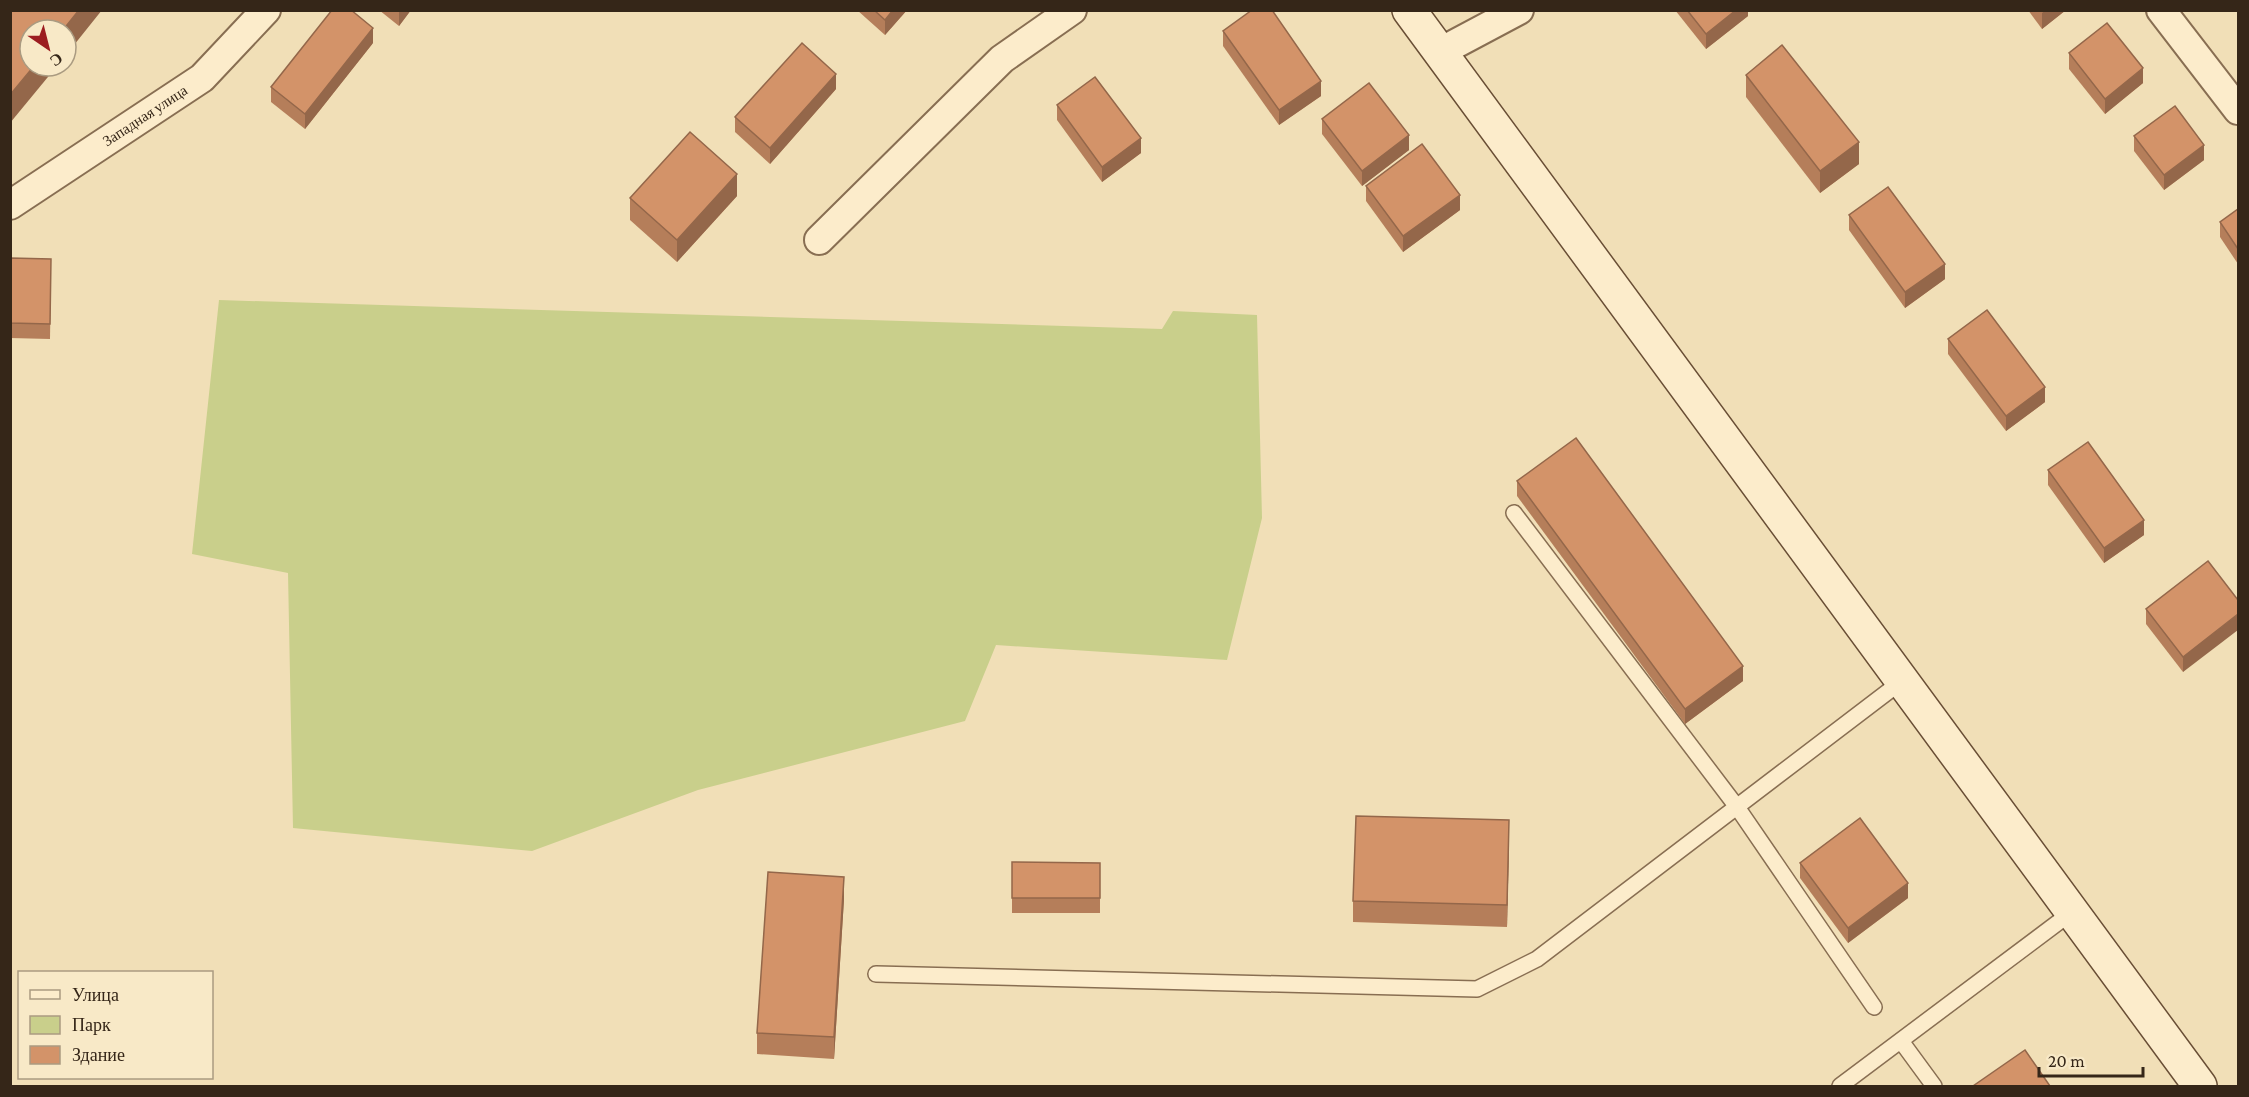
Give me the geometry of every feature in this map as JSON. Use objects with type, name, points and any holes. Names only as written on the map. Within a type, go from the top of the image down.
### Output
[{"type":"main road","points":[[1409,10],[2200,1086]]},
{"type":"street","name":"Западная улица","points":[[10,205],[202,78],[266,10]]},
{"type":"street","points":[[819,240],[1002,59],[1072,10]]},
{"type":"street","points":[[1440,52],[1520,10]]},
{"type":"street","points":[[2161,10],[2238,110]]},
{"type":"lane","points":[[1514,513],[1737,807],[1874,1007]]},
{"type":"lane","points":[[876,974],[1477,989],[1537,959],[1902,681]]},
{"type":"lane","points":[[1840,1086],[2072,912]]},
{"type":"lane","points":[[1901,1041],[1934,1086]]},
{"type":"green space","points":[[219,300],[1162,329],[1173,311],[1257,315],[1262,518],[1227,660],[996,645],[965,721],[698,790],[532,851],[293,828],[288,573],[192,554]]},
{"type":"building","points":[[10,10],[79,10],[73,18],[18,18],[18,78],[24,78],[10,95]]},
{"type":"building","points":[[332,10],[351,10],[373,28],[305,114],[271,87]]},
{"type":"building","points":[[874,10],[893,10],[885,20]]},
{"type":"building","points":[[1252,10],[1272,10],[1321,81],[1279,110],[1223,31]]},
{"type":"building","points":[[1687,10],[1736,10],[1706,34]]},
{"type":"building","points":[[2107,23],[2143,68],[2105,99],[2069,53]]},
{"type":"building","points":[[802,43],[836,74],[770,148],[735,117]]},
{"type":"building","points":[[1782,45],[1859,142],[1820,171],[1746,75]]},
{"type":"building","points":[[1095,77],[1141,138],[1102,167],[1057,105]]},
{"type":"building","points":[[1369,83],[1409,135],[1362,171],[1322,119]]},
{"type":"building","points":[[2175,106],[2204,145],[2164,175],[2134,136]]},
{"type":"building","points":[[690,132],[737,174],[677,240],[630,198]]},
{"type":"building","points":[[1422,144],[1460,195],[1403,236],[1366,186]]},
{"type":"building","points":[[1888,187],[1945,264],[1905,292],[1849,215]]},
{"type":"building","points":[[2238,209],[2238,249],[2220,222]]},
{"type":"building","points":[[10,258],[51,259],[50,324],[10,323]]},
{"type":"building","points":[[1987,310],[2045,387],[2006,416],[1948,339]]},
{"type":"building","points":[[1576,438],[1743,666],[1685,709],[1517,481]]},
{"type":"building","points":[[2088,442],[2144,520],[2104,548],[2048,470]]},
{"type":"building","points":[[2208,561],[2238,600],[2238,614],[2183,657],[2146,609]]},
{"type":"building","points":[[1356,816],[1509,820],[1507,905],[1353,901]]},
{"type":"building","points":[[1860,818],[1908,883],[1848,928],[1800,863]]},
{"type":"building","points":[[1012,862],[1100,863],[1100,898],[1012,898]]},
{"type":"building","points":[[768,872],[844,877],[834,1037],[757,1033]]},
{"type":"building","points":[[2025,1050],[2050,1086],[1973,1086]]}]
